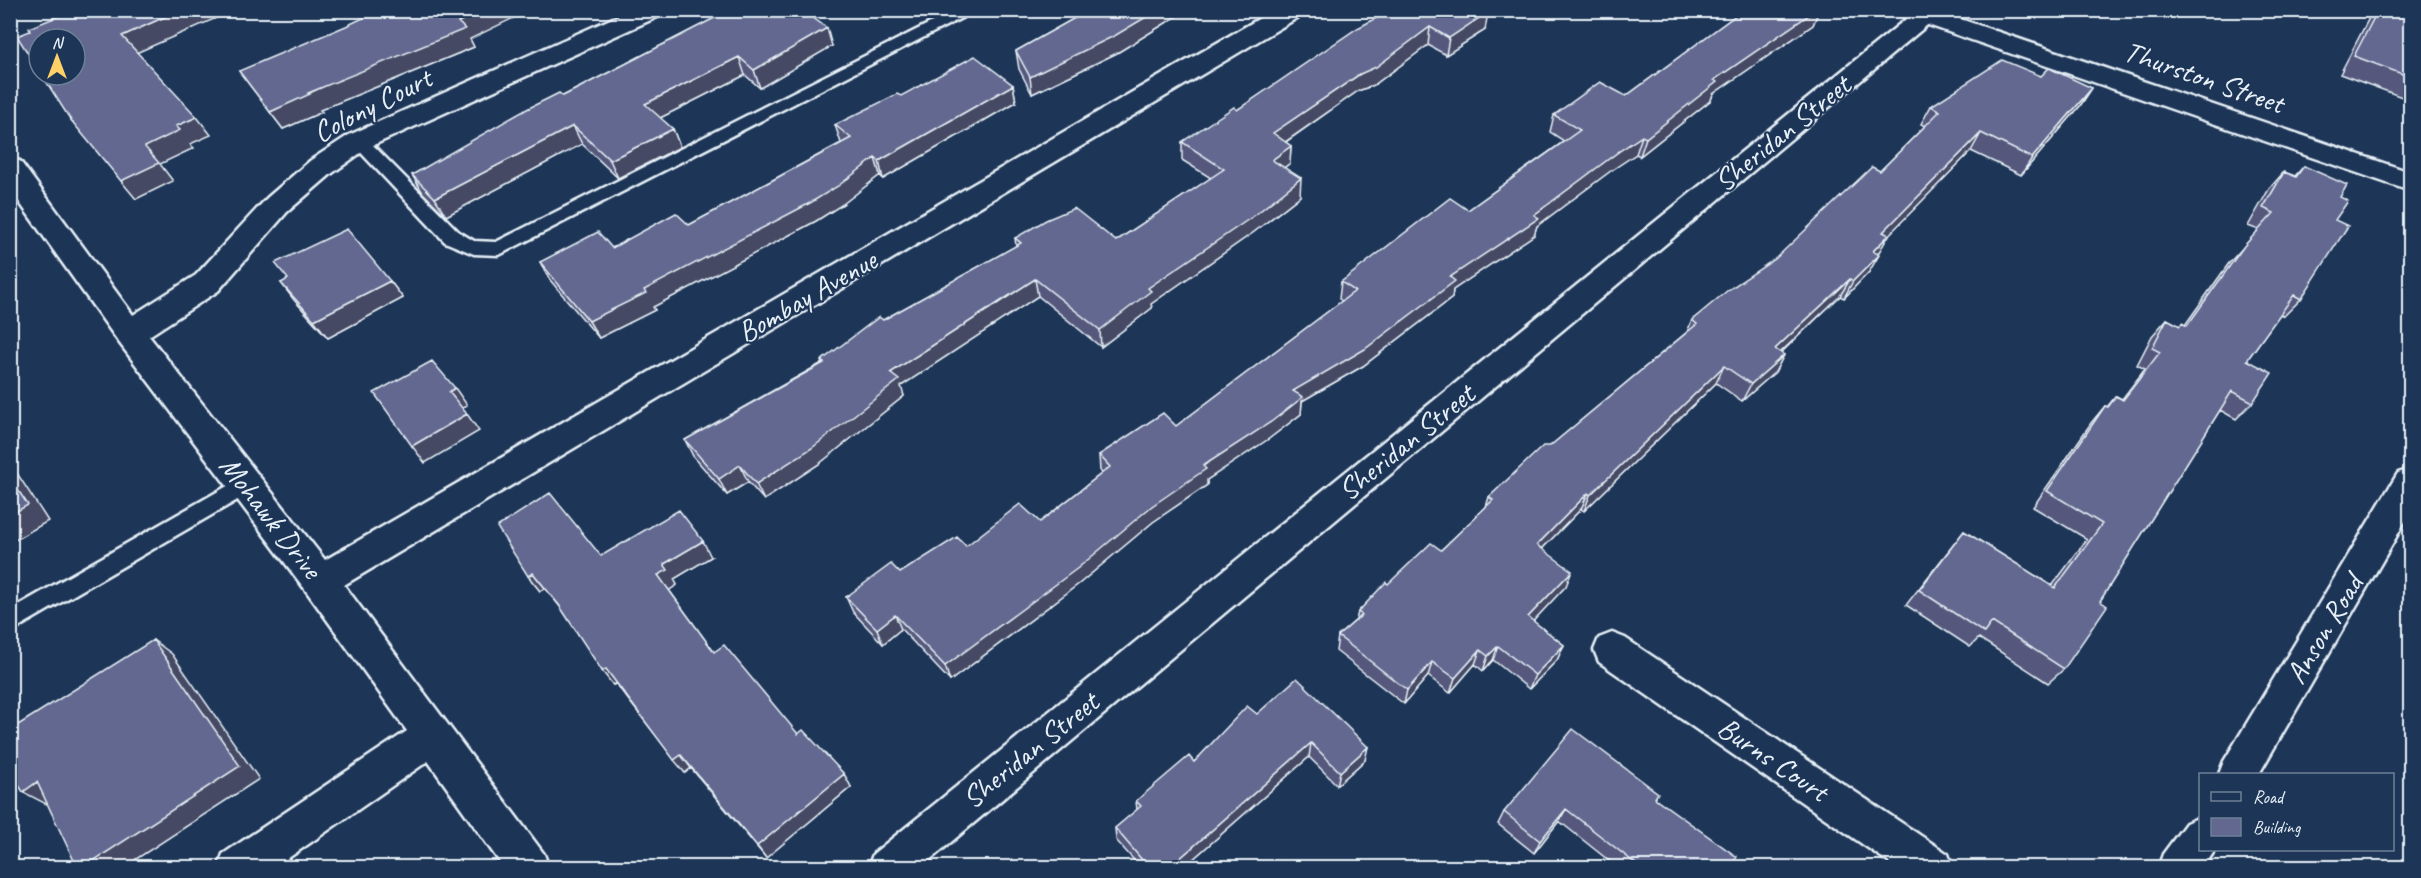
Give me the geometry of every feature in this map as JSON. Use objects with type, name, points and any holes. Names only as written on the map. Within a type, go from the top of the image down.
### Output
[{"type":"street","name":"Colony Court","points":[[129,333],[207,283],[277,205],[321,167],[359,141],[653,10]]},
{"type":"street","name":"Bombay Avenue","points":[[320,581],[1293,10]]},
{"type":"street","name":"Thurston Street","points":[[1921,12],[2410,182]]},
{"type":"street","name":"Sheridan Street","points":[[888,867],[1921,12]]},
{"type":"street","name":"Mohawk Drive","points":[[10,168],[129,333],[320,581],[529,867]]},
{"type":"street","name":"Anson Road","points":[[2239,773],[2410,483]]},
{"type":"street","name":"Burns Court","points":[[1612,650],[1933,867]]},
{"type":"street","points":[[238,867],[432,736]]},
{"type":"lane","points":[[359,141],[452,237],[466,246],[482,249],[499,248],[969,10]]},
{"type":"lane","points":[[10,622],[245,485]]},
{"type":"building","points":[[74,10],[180,10],[122,36],[197,117],[176,126],[180,130],[145,147],[159,163],[121,181],[70,119],[50,87],[87,87],[87,27],[32,27]]},
{"type":"building","points":[[380,10],[483,10],[458,22],[465,29],[308,93],[310,94],[270,112],[239,71],[346,26]]},
{"type":"building","points":[[730,10],[802,10],[827,28],[754,70],[739,57],[645,104],[673,129],[610,160],[573,126],[435,198],[412,175],[527,109],[559,93],[563,96]]},
{"type":"building","points":[[1089,10],[1158,10],[1116,35],[1030,77],[1016,51]]},
{"type":"building","points":[[1391,10],[1486,10],[1488,12],[1449,38],[1430,27],[1376,67],[1360,74],[1273,133],[1291,146],[1272,160],[1301,178],[1255,215],[1148,288],[1151,291],[1100,330],[1035,279],[890,373],[899,380],[812,448],[756,484],[740,465],[719,479],[685,440],[824,363],[821,361],[879,317],[883,320],[1021,243],[1015,238],[1046,220],[1074,208],[1116,241],[1224,169],[1182,142],[1234,107],[1237,110],[1356,29]]},
{"type":"building","points":[[1743,10],[1816,10],[1714,80],[1717,82],[1646,138],[1642,136],[1618,152],[1534,215],[1539,218],[1450,277],[1455,281],[1365,349],[1293,391],[1303,397],[1271,422],[1203,466],[1206,469],[1152,506],[1078,568],[945,666],[895,615],[877,629],[846,597],[891,564],[900,573],[957,537],[966,546],[1020,504],[1040,522],[1110,467],[1099,455],[1163,413],[1176,426],[1355,291],[1341,282],[1450,198],[1468,210],[1580,130],[1554,115],[1600,82],[1626,96]]},
{"type":"building","points":[[2378,10],[2410,10],[2410,77],[2354,56]]},
{"type":"building","points":[[27,32],[27,52],[17,36]]},
{"type":"building","points":[[975,56],[1013,85],[879,161],[875,158],[838,186],[810,203],[644,290],[646,293],[589,321],[540,262],[598,232],[612,248],[676,213],[689,225],[851,138],[835,125],[897,94],[901,96]]},
{"type":"building","points":[[2002,60],[2041,76],[2049,68],[2092,88],[2032,158],[1981,133],[1883,232],[1889,235],[1873,251],[1879,255],[1853,281],[1850,279],[1775,349],[1784,355],[1751,384],[1724,366],[1590,495],[1588,493],[1537,545],[1572,571],[1528,617],[1564,645],[1535,675],[1498,646],[1488,656],[1480,650],[1455,678],[1432,662],[1407,690],[1338,636],[1362,615],[1358,612],[1386,582],[1388,584],[1431,543],[1441,550],[1493,500],[1489,497],[1543,446],[1550,446],[1697,324],[1692,320],[1728,290],[1775,259],[1872,167],[1880,171],[1940,111],[1931,106]]},
{"type":"building","points":[[2304,166],[2347,185],[2340,197],[2348,201],[2335,220],[2348,226],[2301,299],[2294,295],[2247,360],[2272,373],[2253,402],[2232,391],[2100,601],[2107,606],[2064,669],[1992,622],[1984,633],[1919,590],[1964,531],[2055,588],[2102,524],[2047,491],[2105,406],[2108,407],[2116,396],[2123,400],[2160,352],[2152,348],[2167,319],[2180,326],[2182,323],[2187,326],[2244,246],[2274,213],[2263,208],[2284,172],[2296,177]]},
{"type":"building","points":[[347,229],[390,281],[314,320],[281,283],[288,279],[275,263]]},
{"type":"building","points":[[432,361],[455,388],[449,392],[467,414],[412,446],[374,393]]},
{"type":"building","points":[[10,478],[28,505],[10,515]]},
{"type":"building","points":[[550,493],[601,556],[679,510],[703,541],[664,564],[668,570],[658,575],[714,652],[724,645],[798,734],[803,730],[844,774],[757,846],[681,755],[674,760],[606,669],[602,671],[559,605],[533,573],[528,576],[497,527]]},
{"type":"building","points":[[153,640],[240,766],[84,867],[77,867],[37,782],[23,792],[10,771],[10,730]]},
{"type":"building","points":[[1297,678],[1368,747],[1340,772],[1311,743],[1170,867],[1148,867],[1115,828],[1141,806],[1136,801],[1189,756],[1194,762],[1247,706],[1257,714]]},
{"type":"building","points":[[1573,729],[1658,793],[1655,798],[1737,857],[1730,867],[1640,867],[1566,809],[1540,841],[1504,812]]}]
